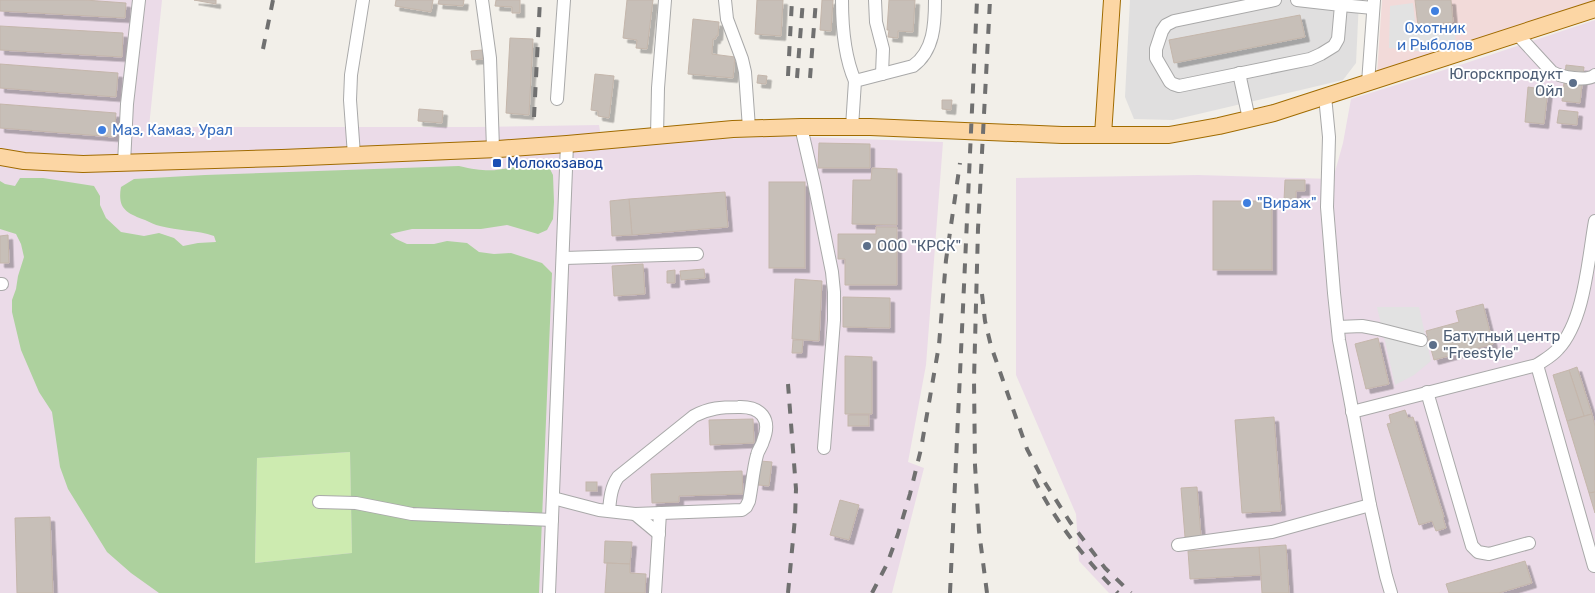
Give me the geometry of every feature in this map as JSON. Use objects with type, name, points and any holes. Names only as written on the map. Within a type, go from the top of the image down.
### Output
[{"type":"main road","points":[[1103,135],[1112,0]]},
{"type":"main road","points":[[0,157],[46,163],[124,163],[354,155],[493,149],[749,128],[801,126],[1013,134],[1169,135],[1196,131],[1274,113],[1595,9]]},
{"type":"street","points":[[124,163],[127,104],[139,0]]},
{"type":"street","points":[[354,155],[350,100],[351,75],[363,0]]},
{"type":"street","points":[[482,0],[490,58],[493,149]]},
{"type":"street","points":[[557,99],[564,0]]},
{"type":"street","points":[[657,136],[658,88],[665,0]]},
{"type":"street","points":[[726,0],[727,19],[745,72],[749,128]]},
{"type":"street","points":[[842,0],[846,53],[849,67],[855,80],[852,127]]},
{"type":"street","points":[[875,0],[876,22],[882,49],[882,74]]},
{"type":"street","points":[[855,80],[913,66],[920,60],[925,54],[932,38],[935,0]]},
{"type":"street","points":[[1275,0],[1174,21],[1166,25],[1156,49],[1156,58],[1170,82],[1179,86],[1310,59],[1334,46],[1338,39],[1341,5]]},
{"type":"street","points":[[1297,0],[1341,5],[1374,4],[1368,83]]},
{"type":"street","points":[[1518,35],[1552,72],[1558,75],[1588,79],[1595,75]]},
{"type":"street","points":[[1239,73],[1249,119]]},
{"type":"street","points":[[1325,96],[1329,137],[1327,207],[1338,327],[1345,377],[1370,506],[1391,593]]},
{"type":"street","points":[[801,126],[832,272],[834,292],[834,320],[824,448]]},
{"type":"street","points":[[549,593],[564,258],[567,144]]},
{"type":"street","points":[[1352,412],[1537,365],[1550,357],[1568,336],[1581,302],[1595,221]]},
{"type":"street","points":[[564,258],[697,254]]},
{"type":"street","points":[[1338,327],[1362,326],[1421,340]]},
{"type":"street","points":[[1537,365],[1594,566]]},
{"type":"street","points":[[1427,392],[1472,546],[1478,552],[1490,554],[1529,543]]},
{"type":"street","points":[[553,498],[584,507],[608,511],[635,514],[742,510],[749,501],[757,454],[766,431],[763,415],[759,410],[745,406],[714,408],[704,410],[694,416],[618,477],[614,483],[608,511]]},
{"type":"street","points":[[320,502],[356,504],[412,514],[552,520]]},
{"type":"street","points":[[1178,545],[1272,532],[1370,506]]},
{"type":"street","points":[[655,593],[660,513]]},
{"type":"street","points":[[635,514],[659,534]]},
{"type":"shaded area","points":[[0,0],[162,0],[149,127],[599,125],[603,148],[776,136],[943,142],[926,365],[908,462],[924,468],[892,593],[0,593]]},
{"type":"shaded area","points":[[1130,0],[1359,0],[1356,63],[1343,80],[1173,120],[1134,119],[1125,97]]},
{"type":"shaded area","points":[[1382,0],[1595,0],[1377,74]]},
{"type":"shaded area","points":[[1413,3],[1416,29],[1454,25],[1456,43],[1426,52],[1389,48],[1390,6]]},
{"type":"shaded area","points":[[1595,20],[1595,593],[1109,593],[1079,561],[1076,514],[1016,375],[1016,178],[1198,175],[1333,179],[1343,143],[1351,99]]},
{"type":"shaded area","points":[[1377,307],[1419,307],[1431,361],[1414,375],[1395,385]]},
{"type":"green space","points":[[535,160],[548,165],[553,175],[553,219],[547,230],[538,234],[507,225],[481,229],[412,229],[390,234],[407,244],[434,244],[447,241],[467,243],[479,252],[494,254],[511,253],[542,263],[552,273],[539,593],[159,593],[131,573],[107,552],[68,489],[60,467],[52,412],[39,392],[21,350],[12,312],[12,300],[24,257],[16,234],[0,229],[0,181],[15,186],[20,178],[43,178],[94,186],[100,196],[100,205],[106,218],[121,232],[144,236],[159,233],[174,238],[183,246],[216,242],[214,236],[158,226],[133,215],[122,205],[121,187],[134,179],[205,175],[459,166],[481,170],[498,170]],"holes":[[[350,452],[352,553],[255,563],[257,458]]]},
{"type":"green space","points":[[350,452],[352,553],[255,563],[257,458]]},
{"type":"building","points":[[0,0],[85,0],[126,3],[125,18],[0,11]]},
{"type":"building","points":[[194,0],[216,0],[216,4]]},
{"type":"building","points":[[396,0],[433,0],[431,12],[395,6]]},
{"type":"building","points":[[439,0],[464,0],[463,6],[438,4]]},
{"type":"building","points":[[496,0],[520,0],[520,13],[512,13],[512,7],[495,6]]},
{"type":"building","points":[[627,0],[653,0],[647,49],[636,48],[637,40],[623,38]]},
{"type":"building","points":[[757,0],[783,0],[781,36],[755,34]]},
{"type":"building","points":[[822,0],[833,0],[831,31],[820,30]]},
{"type":"building","points":[[889,0],[915,0],[913,32],[898,31],[898,38],[888,37]]},
{"type":"building","name":"Охотник и Рыболов","points":[[1415,0],[1451,0],[1453,22],[1418,26]]},
{"type":"building","points":[[1300,15],[1305,37],[1174,63],[1169,40]]},
{"type":"building","points":[[693,19],[719,22],[718,36],[716,36],[716,39],[713,39],[712,54],[735,57],[733,78],[688,74]]},
{"type":"building","points":[[0,26],[123,33],[122,57],[0,50]]},
{"type":"building","points":[[510,38],[533,39],[529,115],[506,113]]},
{"type":"building","points":[[482,50],[483,59],[472,60],[471,51]]},
{"type":"building","points":[[0,64],[118,73],[116,97],[0,88]]},
{"type":"building","points":[[1566,65],[1584,67],[1580,103],[1562,101]]},
{"type":"building","points":[[595,74],[614,76],[609,118],[598,116],[598,111],[591,110]]},
{"type":"building","points":[[758,75],[767,76],[766,84],[757,83]]},
{"type":"building","points":[[1528,87],[1548,90],[1544,124],[1525,122]]},
{"type":"building","points":[[942,100],[952,100],[951,110],[942,109]]},
{"type":"building","points":[[0,104],[116,113],[114,137],[0,128]]},
{"type":"building","points":[[419,109],[443,111],[442,123],[418,121]]},
{"type":"building","points":[[1559,110],[1578,112],[1577,125],[1557,123]]},
{"type":"building","points":[[819,143],[870,144],[870,168],[818,168]]},
{"type":"building","points":[[872,168],[897,169],[897,225],[852,224],[853,180],[871,180]]},
{"type":"building","points":[[1285,180],[1305,180],[1305,191],[1296,191],[1296,200],[1284,200]]},
{"type":"building","points":[[769,182],[805,182],[805,268],[769,268]]},
{"type":"building","points":[[725,192],[728,227],[632,235],[629,199]]},
{"type":"building","points":[[629,199],[632,235],[612,236],[610,201]]},
{"type":"building","points":[[1213,201],[1272,201],[1272,270],[1213,270]]},
{"type":"building","name":"ООО \"КРСК\"","points":[[876,227],[897,227],[897,285],[845,285],[845,259],[838,259],[838,234],[876,234]]},
{"type":"building","points":[[8,235],[9,263],[0,263],[0,236]]},
{"type":"building","points":[[643,264],[645,294],[614,296],[612,266]]},
{"type":"building","points":[[704,269],[705,278],[681,280],[680,271]]},
{"type":"building","points":[[675,270],[675,283],[667,283],[667,271]]},
{"type":"building","points":[[795,279],[822,281],[819,341],[792,339]]},
{"type":"building","points":[[843,297],[890,298],[890,328],[843,327]]},
{"type":"building","points":[[1483,304],[1493,344],[1434,360],[1426,331],[1459,322],[1456,311]]},
{"type":"building","points":[[1378,338],[1389,384],[1366,389],[1355,344]]},
{"type":"building","points":[[793,340],[803,340],[802,353],[792,353]]},
{"type":"building","points":[[845,356],[872,357],[872,414],[845,414]]},
{"type":"building","points":[[1577,367],[1592,414],[1584,416],[1569,370]]},
{"type":"building","points":[[1569,370],[1584,416],[1567,421],[1553,375]]},
{"type":"building","points":[[1405,410],[1408,418],[1413,417],[1446,528],[1436,531],[1432,521],[1419,525],[1387,424],[1391,423],[1389,415]]},
{"type":"building","points":[[1592,414],[1595,426],[1595,492],[1589,493],[1567,421]]},
{"type":"building","points":[[848,415],[869,415],[869,426],[848,426]]},
{"type":"building","points":[[1274,417],[1281,511],[1242,513],[1235,420]]},
{"type":"building","points":[[753,419],[754,443],[710,445],[709,420]]},
{"type":"building","points":[[760,461],[772,462],[769,486],[758,485]]},
{"type":"building","points":[[742,471],[743,494],[679,496],[679,502],[652,503],[651,474]]},
{"type":"building","points":[[586,482],[597,482],[597,491],[586,491]]},
{"type":"building","points":[[1197,487],[1201,536],[1185,537],[1181,488]]},
{"type":"building","points":[[1595,492],[1595,513],[1589,493]]},
{"type":"building","points":[[840,500],[859,505],[849,540],[830,535]]},
{"type":"building","points":[[50,517],[53,593],[17,593],[15,518]]},
{"type":"building","points":[[605,541],[632,542],[630,564],[604,563]]},
{"type":"building","points":[[1286,545],[1289,593],[1262,593],[1259,547]]},
{"type":"building","points":[[1259,547],[1261,575],[1190,579],[1188,551]]},
{"type":"building","points":[[1525,561],[1532,583],[1499,593],[1449,593],[1446,584]]},
{"type":"building","points":[[607,563],[630,564],[630,573],[646,574],[645,593],[605,593]]},
{"type":"railway","points":[[263,49],[273,0]]},
{"type":"railway","points":[[534,117],[540,0]]},
{"type":"railway","points":[[788,76],[792,0]]},
{"type":"railway","points":[[797,78],[803,0]]},
{"type":"railway","points":[[810,78],[816,0]]},
{"type":"railway","points":[[950,593],[977,0]]},
{"type":"railway","points":[[987,593],[979,531],[975,465],[974,380],[978,229],[990,0]]},
{"type":"railway","points":[[872,593],[887,564],[898,534],[921,449],[939,345],[946,260],[960,163]]},
{"type":"railway","points":[[982,294],[985,321],[991,346],[1027,449],[1042,478],[1070,522],[1105,568],[1131,593]]},
{"type":"railway","points":[[788,384],[796,489],[788,593]]},
{"type":"railway","points":[[1034,479],[1051,510],[1072,539],[1118,593]]},
{"type":"place","name":"Охотник и Рыболов","points":[[1435,11]]},
{"type":"place","name":"Югорскпродукт Ойл","points":[[1573,83]]},
{"type":"place","name":"Маз, Камаз, Урал","points":[[102,130]]},
{"type":"place","name":"Молокозавод","points":[[497,163]]},
{"type":"place","name":"\"Вираж\"","points":[[1247,203]]},
{"type":"place","name":"ООО \"КРСК\"","points":[[867,246]]},
{"type":"place","name":"Батутный центр \"Freestyle\"","points":[[1433,345]]}]
